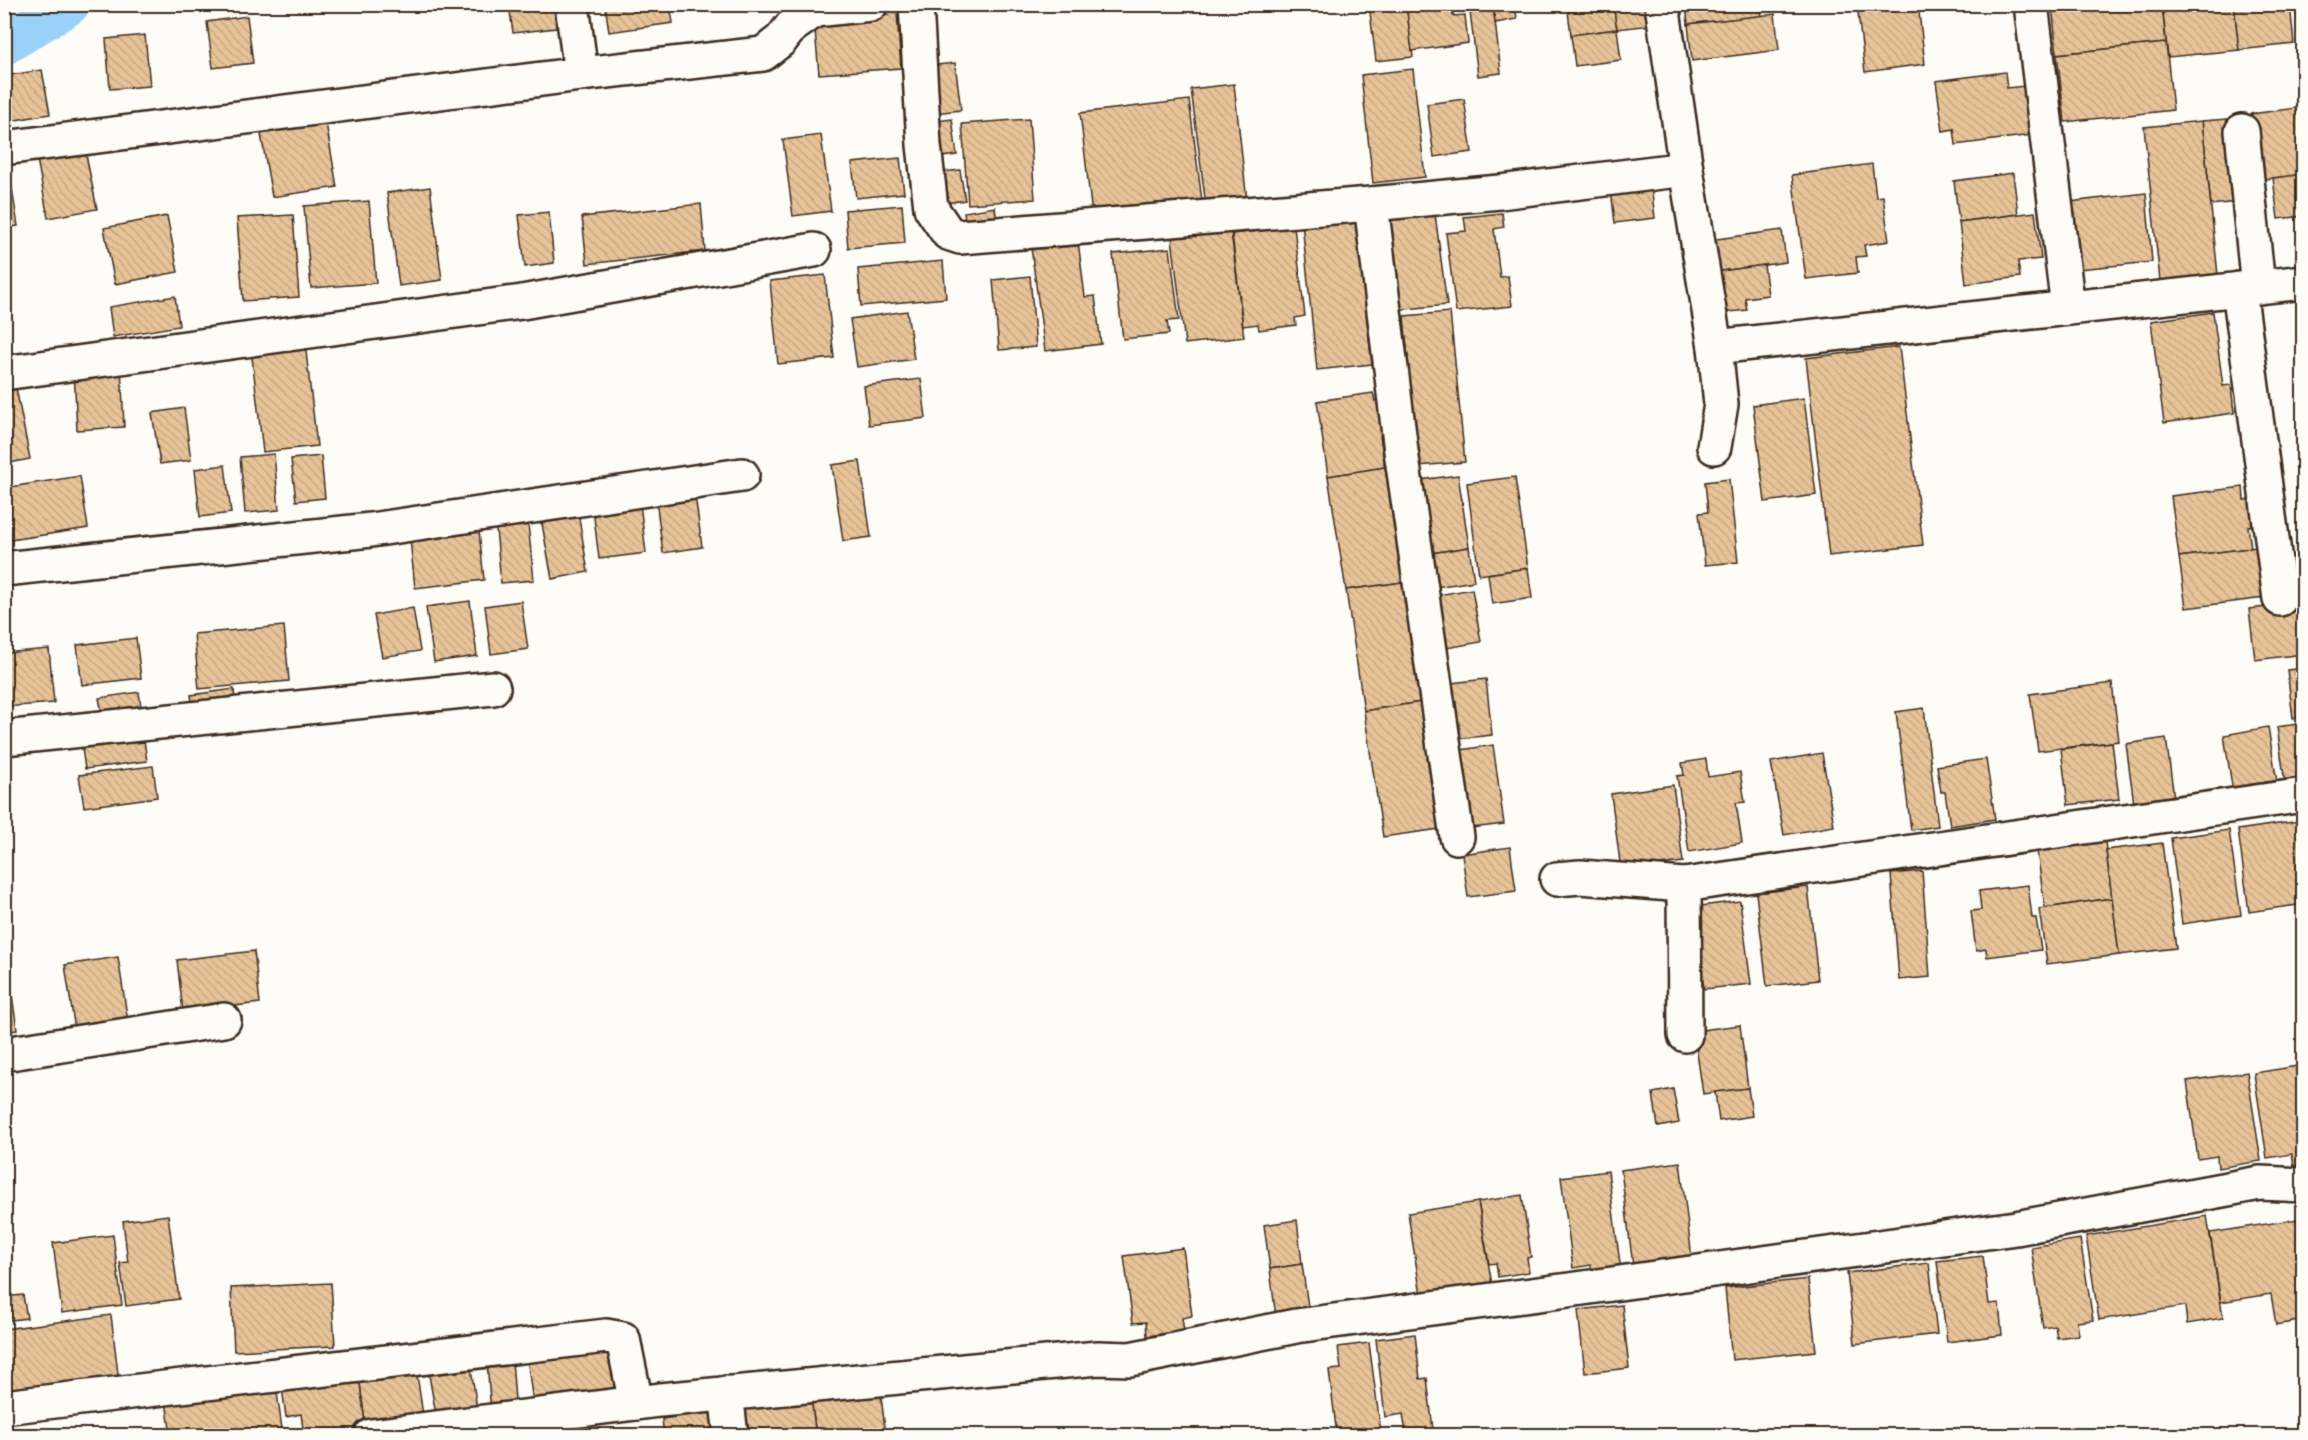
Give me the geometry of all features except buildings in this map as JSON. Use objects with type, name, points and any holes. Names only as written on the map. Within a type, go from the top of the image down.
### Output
[{"type":"street","points":[[573,4],[581,74]]},
{"type":"street","points":[[4,148],[581,74],[762,54],[781,40],[791,27],[815,10],[871,4]]},
{"type":"street","points":[[916,4],[924,145],[931,208],[948,233],[960,237],[1500,192],[1686,169]]},
{"type":"street","points":[[1662,4],[1715,347],[1721,404],[1714,447]]},
{"type":"street","points":[[2031,4],[2068,308]]},
{"type":"street","points":[[2242,131],[2249,288],[2280,599]]},
{"type":"street","points":[[1371,204],[1401,451],[1457,837]]},
{"type":"street","points":[[4,373],[522,302],[814,250]]},
{"type":"street","points":[[1715,347],[2304,282]]},
{"type":"street","points":[[4,569],[371,530],[742,475]]},
{"type":"street","points":[[4,738],[493,688]]},
{"type":"street","points":[[1557,879],[1580,877],[1684,885],[2304,795]]},
{"type":"street","points":[[1684,885],[1685,1035]]},
{"type":"street","points":[[4,1054],[224,1020]]},
{"type":"street","points":[[370,1436],[636,1402],[1098,1358],[1130,1359],[1296,1326],[2016,1228],[2260,1183],[2304,1185]]},
{"type":"street","points":[[4,1407],[606,1336],[623,1339],[636,1402]]},
{"type":"street","points":[[726,1393],[731,1436]]},
{"type":"waterway","points":[[4,44],[69,4]]}]
